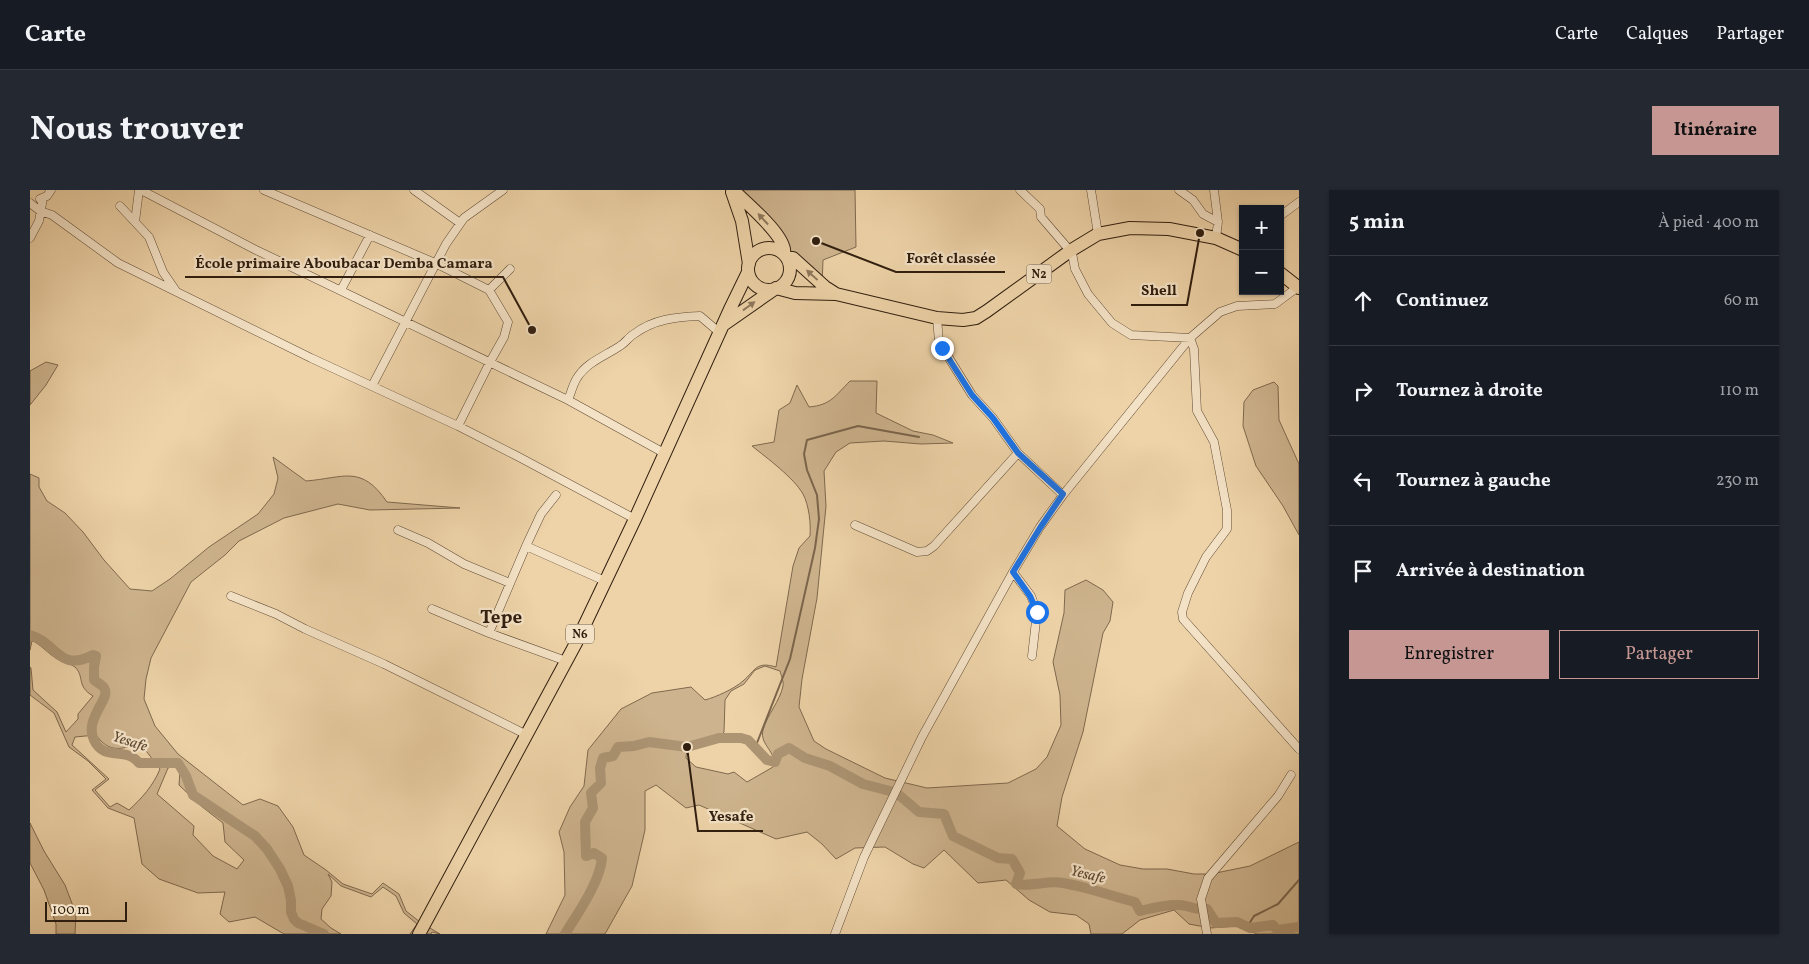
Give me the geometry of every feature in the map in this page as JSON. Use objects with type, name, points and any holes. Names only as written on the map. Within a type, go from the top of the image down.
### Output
[{"type":"highway","points":[[732,190],[778,236],[784,245],[785,256]]},
{"type":"highway","points":[[732,190],[742,221],[750,278],[758,287],[770,290],[776,288]]},
{"type":"highway","name":"N2","points":[[776,288],[795,293],[836,294],[937,318],[963,320],[976,318],[1070,251],[1098,234],[1130,228],[1152,227],[1192,232],[1239,246]]},
{"type":"highway","points":[[722,329],[786,281],[789,276],[790,263],[778,250],[766,248],[755,254],[748,268]]},
{"type":"highway","name":"N2","points":[[785,256],[796,261],[825,287],[836,294]]},
{"type":"highway","name":"N6","points":[[420,934],[566,662],[635,519],[748,268]]},
{"type":"highway","points":[[1284,276],[1298,288]]},
{"type":"street","points":[[30,202],[48,196],[51,190]]},
{"type":"street","points":[[135,222],[140,190],[254,249],[568,400],[664,453]]},
{"type":"street","points":[[264,190],[370,234],[489,290],[508,322],[504,337],[458,426]]},
{"type":"street","points":[[414,190],[460,223]]},
{"type":"street","points":[[372,386],[435,263],[460,223],[464,218],[503,190]]},
{"type":"street","points":[[1020,190],[1040,209],[1041,217],[1070,251],[1075,269],[1088,294],[1112,323],[1131,335],[1190,338]]},
{"type":"street","points":[[1091,190],[1098,234]]},
{"type":"street","points":[[1179,190],[1192,200],[1203,214],[1218,222]]},
{"type":"street","points":[[1214,190],[1218,222],[1216,238]]},
{"type":"street","points":[[30,238],[39,220],[43,198]]},
{"type":"street","points":[[30,202],[40,211],[52,215],[118,263],[177,293],[458,426],[635,519]]},
{"type":"street","points":[[1284,213],[1299,202]]},
{"type":"street","points":[[120,206],[149,237],[163,272],[177,293]]},
{"type":"street","points":[[341,290],[370,234]]},
{"type":"street","points":[[489,290],[510,269]]},
{"type":"street","points":[[835,934],[864,856],[922,737],[1013,572],[1063,494],[1190,338],[1220,312],[1237,306],[1275,304],[1298,288]]},
{"type":"street","points":[[568,400],[577,378],[592,362],[621,345],[649,325],[678,316],[700,316],[722,329]]},
{"type":"street","points":[[937,318],[939,342],[972,395],[993,418],[1018,453],[1063,494]]},
{"type":"street","points":[[1190,338],[1194,350],[1196,411],[1214,442],[1227,510],[1227,529],[1206,557],[1188,593],[1182,612],[1183,619],[1299,749]]},
{"type":"street","points":[[855,525],[918,552],[927,551],[934,546],[1018,453]]},
{"type":"street","points":[[489,634],[541,514],[556,495]]},
{"type":"street","points":[[398,530],[428,543],[464,564],[510,583]]},
{"type":"street","points":[[526,546],[605,581]]},
{"type":"street","points":[[1013,572],[1030,596],[1037,612],[1032,656]]},
{"type":"street","points":[[231,596],[276,614],[384,664],[527,735]]},
{"type":"street","points":[[432,609],[489,634],[566,662]]},
{"type":"street","points":[[1207,934],[1201,899],[1208,878],[1278,796],[1291,775]]},
{"type":"shaded area","points":[[734,190],[855,190],[856,247],[823,260],[822,286]]},
{"type":"shaded area","points":[[46,362],[58,365],[46,385],[30,405],[30,371]]},
{"type":"shaded area","points":[[850,381],[877,381],[876,413],[913,431],[933,435],[953,443],[921,444],[884,441],[850,443],[836,452],[824,471],[826,506],[817,598],[802,679],[799,707],[814,741],[826,749],[885,778],[927,788],[1008,783],[1036,769],[1047,757],[1061,725],[1060,695],[1053,662],[1064,613],[1065,590],[1086,580],[1103,590],[1113,602],[1110,621],[1103,633],[1083,732],[1062,797],[1057,826],[1085,849],[1120,865],[1143,869],[1167,869],[1194,874],[1211,874],[1250,866],[1299,842],[1299,934],[1257,934],[1238,926],[1210,928],[1189,924],[1174,910],[1140,920],[1122,934],[1091,934],[1089,924],[1076,915],[1050,912],[1029,900],[1006,880],[978,883],[944,850],[924,868],[913,864],[885,847],[855,848],[836,859],[807,832],[776,839],[699,805],[686,808],[656,785],[645,791],[645,830],[632,886],[605,934],[546,934],[565,895],[564,852],[559,832],[570,807],[584,786],[588,750],[621,709],[652,693],[691,687],[705,700],[735,687],[743,681],[757,668],[760,666],[769,665],[776,667],[793,566],[799,548],[810,536],[810,520],[805,498],[799,488],[780,468],[752,446],[774,442],[779,410],[790,403],[797,385],[809,407],[828,402]],"holes":[[[765,666],[780,671],[783,686],[765,724],[762,735],[773,757],[773,767],[747,782],[734,772],[728,774],[696,767],[686,758],[687,748],[719,738],[724,732],[725,700],[731,691],[744,684],[755,670]]]},
{"type":"shaded area","points":[[1274,382],[1278,386],[1279,420],[1299,464],[1299,535],[1283,506],[1256,466],[1243,426],[1244,402],[1253,390]]},
{"type":"shaded area","points":[[273,457],[306,481],[351,476],[369,482],[387,502],[460,508],[370,510],[338,504],[284,518],[239,541],[225,555],[191,582],[151,658],[144,699],[155,726],[178,754],[243,805],[260,799],[278,806],[293,827],[304,855],[343,884],[372,894],[383,883],[399,894],[406,911],[440,934],[432,932],[431,934],[410,934],[417,924],[404,913],[396,896],[383,887],[371,897],[341,886],[328,874],[332,882],[331,896],[322,909],[321,919],[341,934],[284,934],[255,917],[229,922],[220,914],[225,892],[198,893],[159,879],[142,864],[134,818],[108,808],[92,790],[106,779],[88,761],[69,747],[54,713],[30,695],[30,667],[33,690],[57,712],[66,732],[78,719],[78,714],[93,696],[84,689],[80,674],[71,664],[57,659],[32,641],[30,650],[30,474],[39,478],[39,487],[47,501],[65,513],[83,532],[104,560],[130,589],[152,591],[209,547],[258,514],[274,494],[278,478]],"holes":[[[96,735],[106,745],[116,748],[140,743],[160,769],[147,791],[129,810],[117,803],[110,807],[95,790],[109,779],[72,745],[75,737]],[[175,766],[180,771],[179,785],[201,806],[223,823],[225,842],[244,860],[237,869],[213,856],[193,835],[194,826],[157,794],[168,768]]]},
{"type":"shaded area","points":[[30,823],[44,851],[65,885],[76,914],[75,934],[56,934],[56,924],[44,890],[30,863]]},
{"type":"waterway","points":[[755,748],[790,659],[815,548],[819,519],[817,495],[807,470],[804,454],[807,440],[858,426],[919,437]]},
{"type":"waterway","name":"Yesafe","points":[[30,635],[39,639],[65,659],[73,661],[82,660],[93,655],[96,656],[94,680],[105,690],[104,699],[92,725],[92,733],[98,747],[109,752],[128,755],[139,763],[178,763],[186,776],[193,795],[255,836],[267,849],[288,886],[291,912],[294,919],[298,923],[324,934]]},
{"type":"waterway","name":"Yesafe","points":[[565,934],[588,897],[600,867],[602,858],[594,853],[586,856],[585,822],[593,808],[591,793],[601,783],[600,768],[603,758],[613,756],[618,747],[634,746],[649,742],[687,747],[719,738],[741,738],[748,740],[767,760],[775,762],[778,754],[789,748],[805,758],[830,766],[863,784],[890,791]]},
{"type":"waterway","name":"Yesafe","points":[[899,795],[919,812],[944,814],[953,836],[998,858],[1012,859],[1020,873],[1016,884],[1028,885],[1057,882],[1072,885],[1135,902],[1140,911],[1159,906],[1174,905],[1207,909],[1216,923],[1237,922],[1250,928],[1273,925],[1277,930],[1299,927]]},
{"type":"waterway","points":[[1247,927],[1254,916],[1278,904],[1299,880]]},
{"type":"place","name":"Shell","points":[[1200,233]]},
{"type":"place","name":"Forêt classée","points":[[816,241]]},
{"type":"place","name":"École primaire Aboubacar Demba Camara","points":[[532,330]]},
{"type":"place","name":"Yesafe","points":[[687,747]]},
{"type":"district","name":"Tepe","points":[[501,616]]},
{"type":"route","points":[[942,348],[972,395],[993,418],[1018,453],[1063,494],[1013,572],[1030,596],[1037,612]]}]
